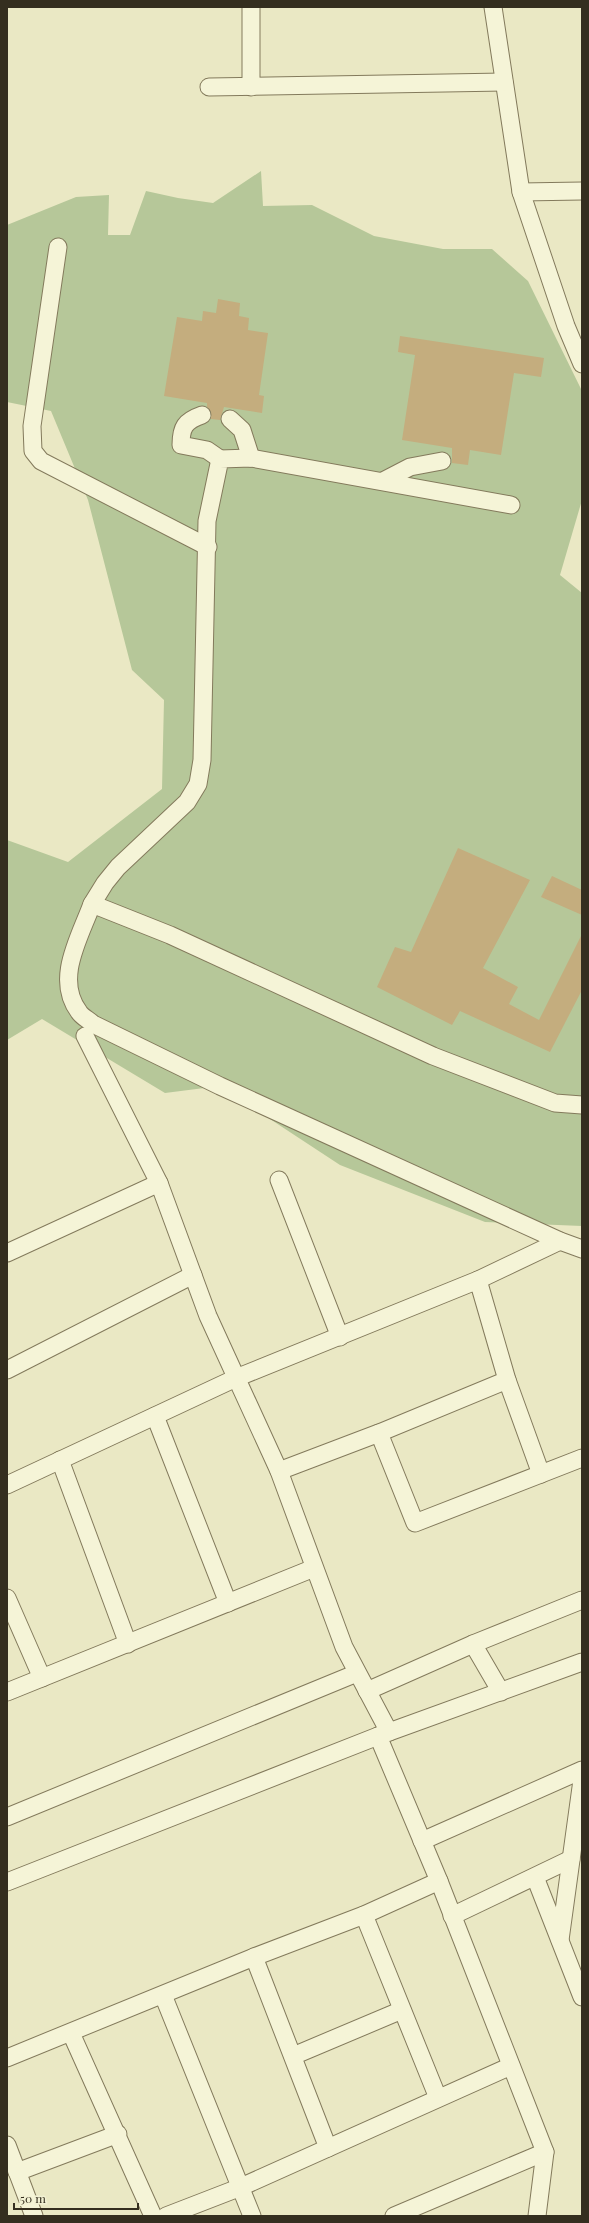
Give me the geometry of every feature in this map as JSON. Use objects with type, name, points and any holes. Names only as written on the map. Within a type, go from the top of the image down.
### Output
[{"type":"street","points":[[250,7],[251,87]]},
{"type":"street","points":[[492,7],[521,192],[580,357]]},
{"type":"street","points":[[209,87],[504,82]]},
{"type":"street","points":[[521,192],[582,192]]},
{"type":"street","points":[[58,248],[32,426],[33,452],[41,461],[208,547]]},
{"type":"street","points":[[202,415],[190,419],[181,432],[181,445],[207,450],[220,459],[251,458],[511,505]]},
{"type":"street","points":[[230,419],[242,430],[251,458]]},
{"type":"street","points":[[220,459],[207,521],[208,547],[202,760],[198,784],[187,802],[118,867],[105,883],[92,904],[70,963],[68,982],[71,996],[79,1013],[94,1024],[220,1086],[560,1241],[582,1249]]},
{"type":"street","points":[[383,481],[410,467],[442,460]]},
{"type":"street","points":[[92,904],[170,935],[433,1056],[555,1103],[582,1105]]},
{"type":"street","points":[[85,1036],[159,1183],[208,1316],[279,1471],[344,1647],[367,1691],[422,1841],[545,2152],[537,2216]]},
{"type":"street","points":[[279,1180],[340,1337]]},
{"type":"street","points":[[7,1253],[159,1183]]},
{"type":"street","points":[[7,1485],[236,1378],[478,1280],[560,1241]]},
{"type":"street","points":[[7,1370],[193,1275]]},
{"type":"street","points":[[478,1280],[507,1380],[541,1474]]},
{"type":"street","points":[[279,1471],[379,1433],[507,1380]]},
{"type":"street","points":[[155,1416],[228,1603]]},
{"type":"street","points":[[379,1433],[414,1523],[582,1458]]},
{"type":"street","points":[[60,1460],[128,1644]]},
{"type":"street","points":[[7,1692],[314,1568]]},
{"type":"street","points":[[7,1598],[42,1678]]},
{"type":"street","points":[[367,1691],[474,1644],[582,1600]]},
{"type":"street","points":[[474,1644],[501,1692]]},
{"type":"street","points":[[7,1882],[384,1734],[582,1662]]},
{"type":"street","points":[[7,1817],[357,1673]]},
{"type":"street","points":[[422,1841],[582,1770]]},
{"type":"street","points":[[560,1940],[582,1780]]},
{"type":"street","points":[[452,1916],[571,1859]]},
{"type":"street","points":[[535,1877],[582,1997]]},
{"type":"street","points":[[7,2058],[254,1957],[364,1915],[439,1881]]},
{"type":"street","points":[[364,1915],[438,2098]]},
{"type":"street","points":[[254,1957],[328,2148]]},
{"type":"street","points":[[163,1995],[252,2216]]},
{"type":"street","points":[[293,2056],[402,2010]]},
{"type":"street","points":[[71,2033],[118,2134],[153,2216]]},
{"type":"street","points":[[166,2216],[241,2187],[511,2066]]},
{"type":"street","points":[[17,2172],[118,2134]]},
{"type":"street","points":[[7,2145],[34,2216]]},
{"type":"street","points":[[394,2216],[545,2152]]},
{"type":"green space","points":[[261,171],[263,206],[312,205],[374,236],[443,249],[492,249],[528,281],[582,391],[582,500],[560,575],[582,593],[582,1226],[485,1222],[340,1165],[220,1086],[165,1093],[42,1019],[7,1040],[7,840],[68,862],[162,789],[164,700],[132,670],[88,500],[51,411],[7,402],[7,225],[76,197],[109,195],[108,235],[130,235],[146,191],[178,198],[213,203]]},
{"type":"building","points":[[218,299],[240,303],[239,316],[249,318],[248,330],[268,333],[259,395],[264,396],[262,413],[224,407],[220,420],[211,419],[211,412],[207,407],[207,403],[164,396],[177,317],[202,321],[203,311],[216,313]]},
{"type":"building","points":[[400,336],[544,358],[541,377],[514,373],[501,455],[470,450],[468,465],[452,463],[452,448],[402,440],[415,355],[398,352]]},
{"type":"building","points":[[458,848],[530,880],[483,968],[518,987],[509,1004],[539,1020],[582,934],[582,990],[550,1052],[460,1011],[452,1025],[377,987],[395,947],[411,952]]},
{"type":"building","points":[[552,876],[582,890],[582,915],[541,897]]}]
